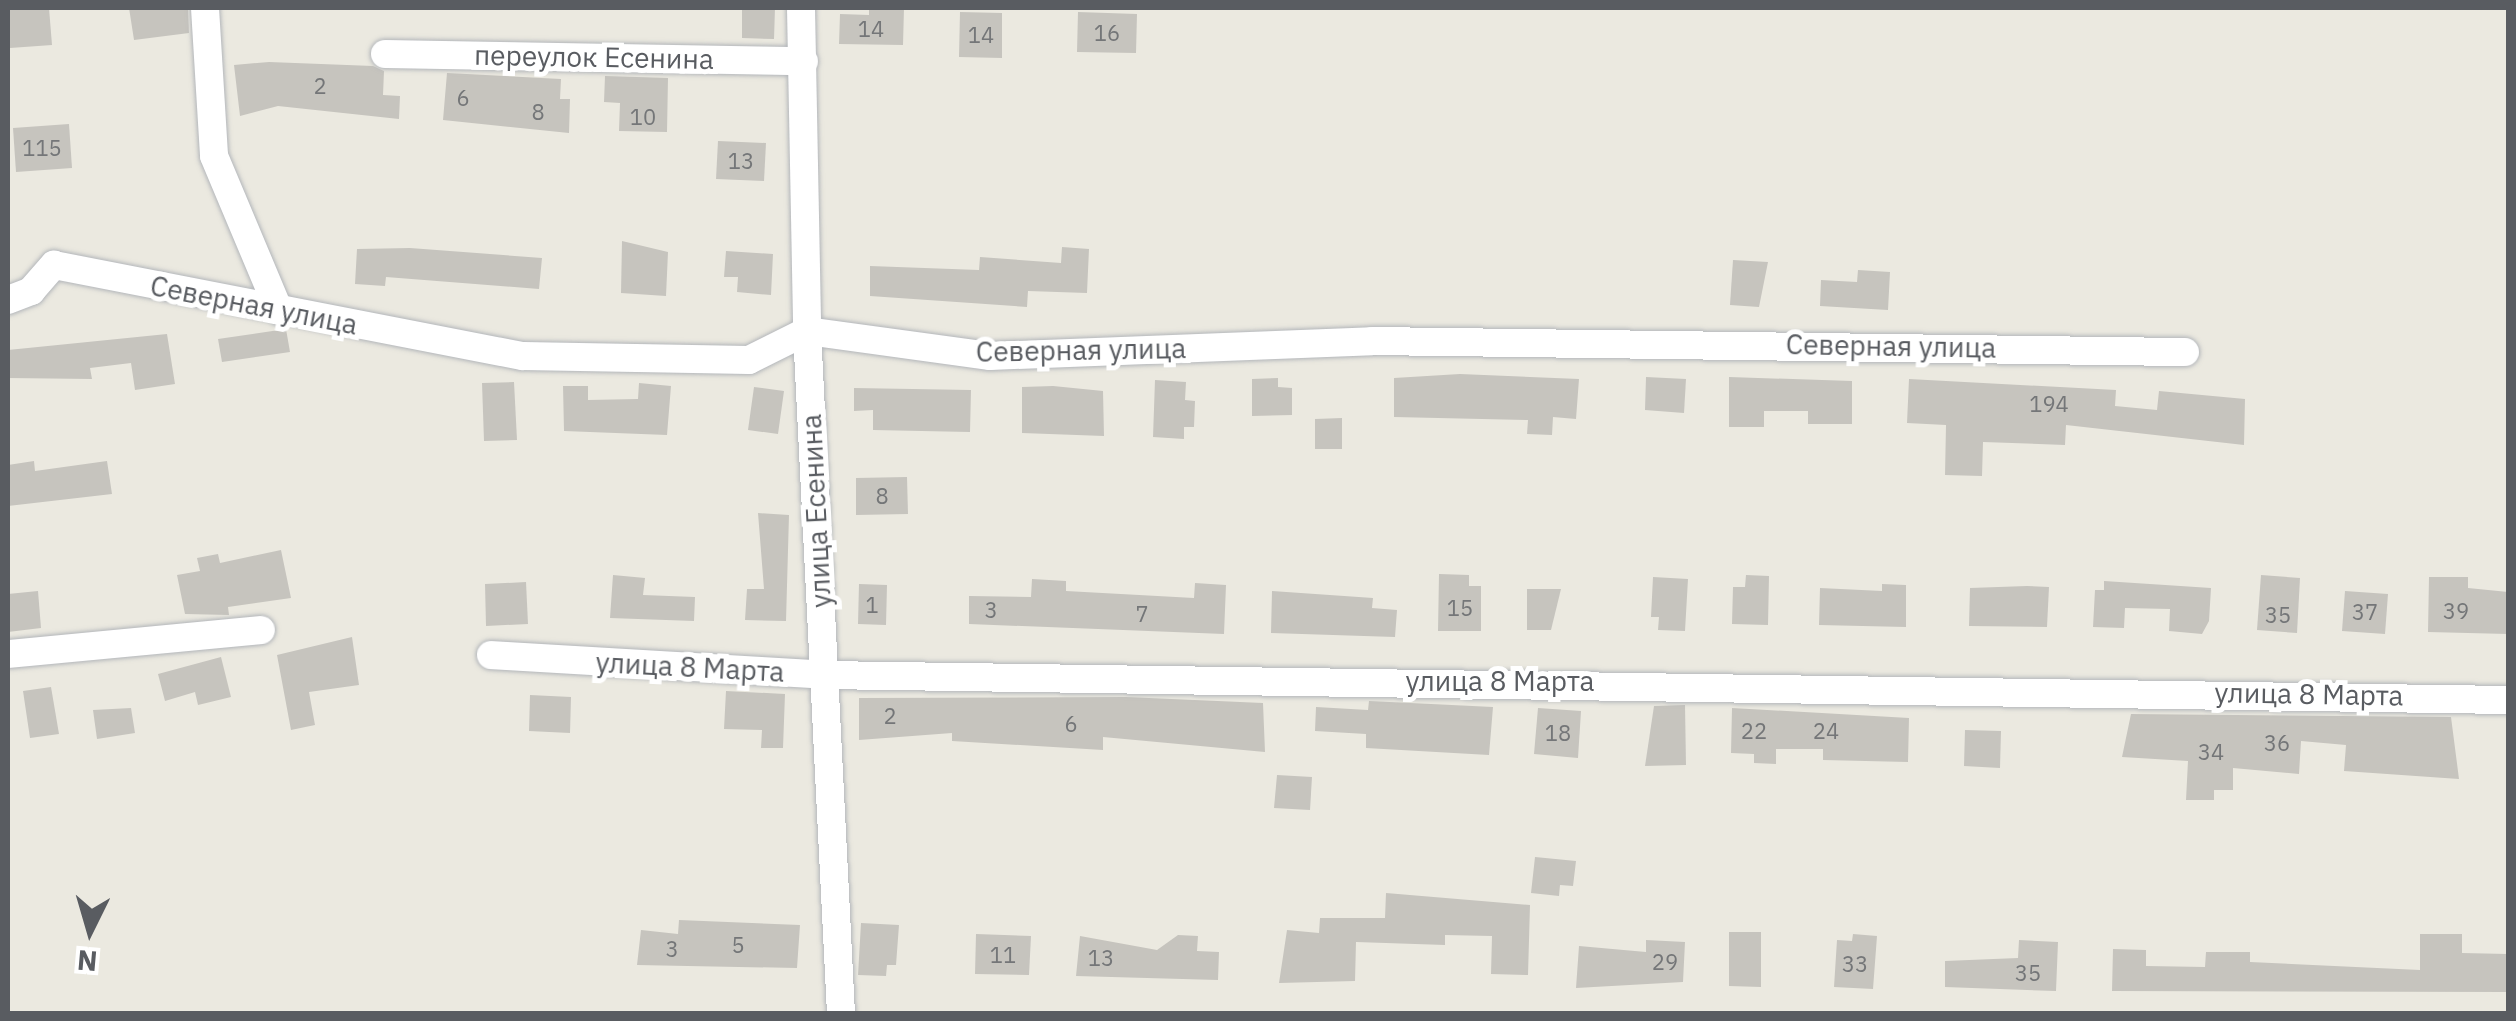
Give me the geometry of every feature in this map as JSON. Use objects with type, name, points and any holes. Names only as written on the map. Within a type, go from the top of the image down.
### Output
[{"type":"street","points":[[205,8],[214,156],[278,311]]},
{"type":"street","name":"улица Есенина","points":[[801,8],[808,331],[841,1014]]},
{"type":"street","name":"переулок Есенина","points":[[385,54],[804,61]]},
{"type":"street","name":"Северная улица","points":[[8,300],[32,291],[54,265],[522,356],[748,360],[808,331],[990,356],[1372,341],[2185,352]]},
{"type":"street","points":[[8,654],[262,630]]},
{"type":"street","name":"улица 8 Марта","points":[[491,656],[823,675],[2508,700]]},
{"type":"building","points":[[8,8],[49,8],[52,45],[10,48]]},
{"type":"building","points":[[129,8],[188,8],[189,33],[134,40]]},
{"type":"building","points":[[742,8],[775,8],[774,39],[742,38]]},
{"type":"building","points":[[869,8],[904,8],[903,45],[839,44],[840,14],[869,15]]},
{"type":"building","points":[[960,12],[1002,13],[1002,58],[959,57]]},
{"type":"building","points":[[1078,12],[1137,14],[1136,53],[1077,52]]},
{"type":"building","points":[[269,62],[373,66],[384,71],[383,95],[400,96],[399,119],[278,106],[240,116],[234,65]]},
{"type":"building","points":[[447,73],[561,79],[560,99],[570,99],[569,133],[443,120]]},
{"type":"building","points":[[605,76],[668,78],[667,132],[619,131],[620,103],[604,102]]},
{"type":"building","points":[[69,124],[72,168],[16,172],[13,128]]},
{"type":"building","points":[[718,141],[766,143],[764,181],[716,179]]},
{"type":"building","points":[[622,241],[668,252],[666,296],[621,293]]},
{"type":"building","points":[[1062,247],[1089,249],[1087,293],[1028,291],[1027,307],[870,296],[870,266],[979,270],[980,257],[1061,263]]},
{"type":"building","points":[[410,248],[542,258],[539,289],[386,277],[385,286],[355,284],[357,249]]},
{"type":"building","points":[[726,251],[773,254],[771,295],[737,292],[738,277],[724,277]]},
{"type":"building","points":[[1733,260],[1768,262],[1759,307],[1730,305]]},
{"type":"building","points":[[1858,270],[1890,272],[1888,310],[1820,306],[1821,280],[1857,282]]},
{"type":"building","points":[[286,329],[290,352],[222,362],[218,339]]},
{"type":"building","points":[[167,334],[175,384],[135,390],[131,363],[90,368],[92,379],[8,378],[8,350]]},
{"type":"building","points":[[1460,374],[1579,379],[1576,419],[1553,417],[1552,435],[1527,434],[1528,420],[1394,417],[1394,378]]},
{"type":"building","points":[[1646,377],[1686,379],[1684,413],[1645,410]]},
{"type":"building","points":[[1729,377],[1852,381],[1852,424],[1808,424],[1808,411],[1764,411],[1764,427],[1729,427]]},
{"type":"building","points":[[1278,378],[1278,387],[1292,388],[1292,415],[1252,416],[1252,379]]},
{"type":"building","points":[[1909,379],[2116,390],[2115,406],[2157,410],[2159,391],[2245,399],[2244,445],[2066,425],[2065,445],[1983,442],[1982,476],[1945,475],[1946,425],[1907,423]]},
{"type":"building","points":[[1155,380],[1186,382],[1185,400],[1195,401],[1194,427],[1184,427],[1184,439],[1153,437]]},
{"type":"building","points":[[514,382],[517,440],[484,441],[482,383]]},
{"type":"building","points":[[639,383],[671,386],[667,435],[564,431],[563,386],[588,386],[588,400],[638,399]]},
{"type":"building","points":[[754,387],[784,391],[778,434],[748,430]]},
{"type":"building","points":[[1022,387],[1103,391],[1104,436],[1022,433]]},
{"type":"building","points":[[854,388],[971,390],[970,432],[873,430],[873,410],[854,411]]},
{"type":"building","points":[[1342,418],[1342,449],[1315,449],[1315,419]]},
{"type":"building","points":[[34,461],[35,471],[107,461],[112,494],[8,506],[8,465]]},
{"type":"building","points":[[907,477],[908,514],[856,515],[856,478]]},
{"type":"building","points":[[758,513],[789,515],[786,621],[745,620],[747,589],[764,589]]},
{"type":"building","points":[[281,550],[291,598],[228,607],[229,615],[185,614],[177,575],[200,571],[197,558],[218,554],[220,563]]},
{"type":"building","points":[[1439,574],[1469,575],[1469,586],[1481,586],[1481,631],[1438,631]]},
{"type":"building","points":[[613,575],[645,578],[643,595],[695,597],[694,621],[610,618]]},
{"type":"building","points":[[1746,575],[1769,576],[1768,625],[1732,624],[1733,587],[1745,587]]},
{"type":"building","points":[[2261,575],[2300,578],[2297,633],[2257,630]]},
{"type":"building","points":[[1653,577],[1688,579],[1685,631],[1658,630],[1659,617],[1651,617]]},
{"type":"building","points":[[2429,577],[2468,577],[2468,588],[2508,592],[2508,634],[2428,632]]},
{"type":"building","points":[[1032,579],[1066,581],[1066,591],[1194,598],[1195,583],[1226,585],[1224,634],[969,624],[969,596],[1031,597]]},
{"type":"building","points":[[2104,581],[2211,588],[2209,621],[2202,634],[2169,631],[2170,609],[2125,608],[2124,628],[2093,627],[2095,590],[2104,590]]},
{"type":"building","points":[[526,582],[528,624],[486,626],[485,584]]},
{"type":"building","points":[[859,584],[887,585],[886,625],[858,624]]},
{"type":"building","points":[[1882,584],[1906,585],[1906,627],[1819,625],[1820,588],[1882,591]]},
{"type":"building","points":[[2049,587],[2047,627],[1969,626],[1970,588]]},
{"type":"building","points":[[1527,589],[1561,589],[1551,630],[1527,630]]},
{"type":"building","points":[[38,591],[41,628],[8,632],[8,594]]},
{"type":"building","points":[[1272,591],[1373,598],[1372,608],[1397,610],[1395,637],[1271,633]]},
{"type":"building","points":[[2345,591],[2388,594],[2385,634],[2342,631]]},
{"type":"building","points":[[352,637],[359,685],[309,692],[315,725],[291,730],[277,655]]},
{"type":"building","points":[[221,657],[231,697],[198,705],[195,692],[165,701],[158,674]]},
{"type":"building","points":[[51,687],[59,734],[30,738],[23,691]]},
{"type":"building","points":[[726,691],[785,694],[783,748],[761,748],[762,730],[724,729]]},
{"type":"building","points":[[530,695],[571,697],[570,733],[529,731]]},
{"type":"building","points":[[1126,697],[1263,703],[1265,752],[1103,737],[1103,750],[952,741],[952,733],[859,740],[859,698]]},
{"type":"building","points":[[1369,701],[1493,707],[1489,755],[1366,748],[1366,734],[1315,731],[1316,707],[1368,710]]},
{"type":"building","points":[[1685,705],[1686,765],[1645,766],[1654,706]]},
{"type":"building","points":[[131,708],[135,733],[97,739],[93,710]]},
{"type":"building","points":[[1538,708],[1581,711],[1578,758],[1534,754]]},
{"type":"building","points":[[1732,708],[1909,718],[1908,762],[1823,760],[1823,749],[1776,749],[1776,764],[1754,763],[1754,754],[1731,753]]},
{"type":"building","points":[[2131,714],[2451,717],[2459,779],[2344,771],[2346,745],[2301,741],[2299,774],[2233,768],[2233,790],[2214,790],[2214,800],[2186,800],[2188,761],[2122,757]]},
{"type":"building","points":[[1965,730],[2001,731],[2000,768],[1964,766]]},
{"type":"building","points":[[1277,775],[1312,777],[1310,810],[1274,808]]},
{"type":"building","points":[[1535,857],[1576,861],[1573,886],[1560,885],[1559,896],[1531,893]]},
{"type":"building","points":[[1386,893],[1530,905],[1528,975],[1491,974],[1492,936],[1445,935],[1445,945],[1356,942],[1355,981],[1279,983],[1287,930],[1319,933],[1320,918],[1385,918]]},
{"type":"building","points":[[679,920],[800,925],[797,968],[637,965],[641,930],[678,934]]},
{"type":"building","points":[[861,923],[899,925],[896,965],[887,965],[886,976],[858,975]]},
{"type":"building","points":[[1729,932],[1761,932],[1761,987],[1729,986]]},
{"type":"building","points":[[976,934],[1031,936],[1029,975],[975,974]]},
{"type":"building","points":[[1853,934],[1877,936],[1873,989],[1834,987],[1837,940],[1852,941]]},
{"type":"building","points":[[2420,934],[2462,934],[2462,953],[2508,954],[2508,992],[2112,991],[2113,949],[2146,950],[2146,966],[2205,967],[2206,952],[2250,952],[2250,962],[2420,970]]},
{"type":"building","points":[[1178,935],[1198,936],[1197,951],[1219,952],[1218,980],[1076,976],[1080,936],[1157,950]]},
{"type":"building","points":[[1646,940],[1685,942],[1683,982],[1576,988],[1579,946],[1646,952]]},
{"type":"building","points":[[2019,940],[2058,942],[2056,991],[1945,987],[1945,961],[2018,958]]}]
